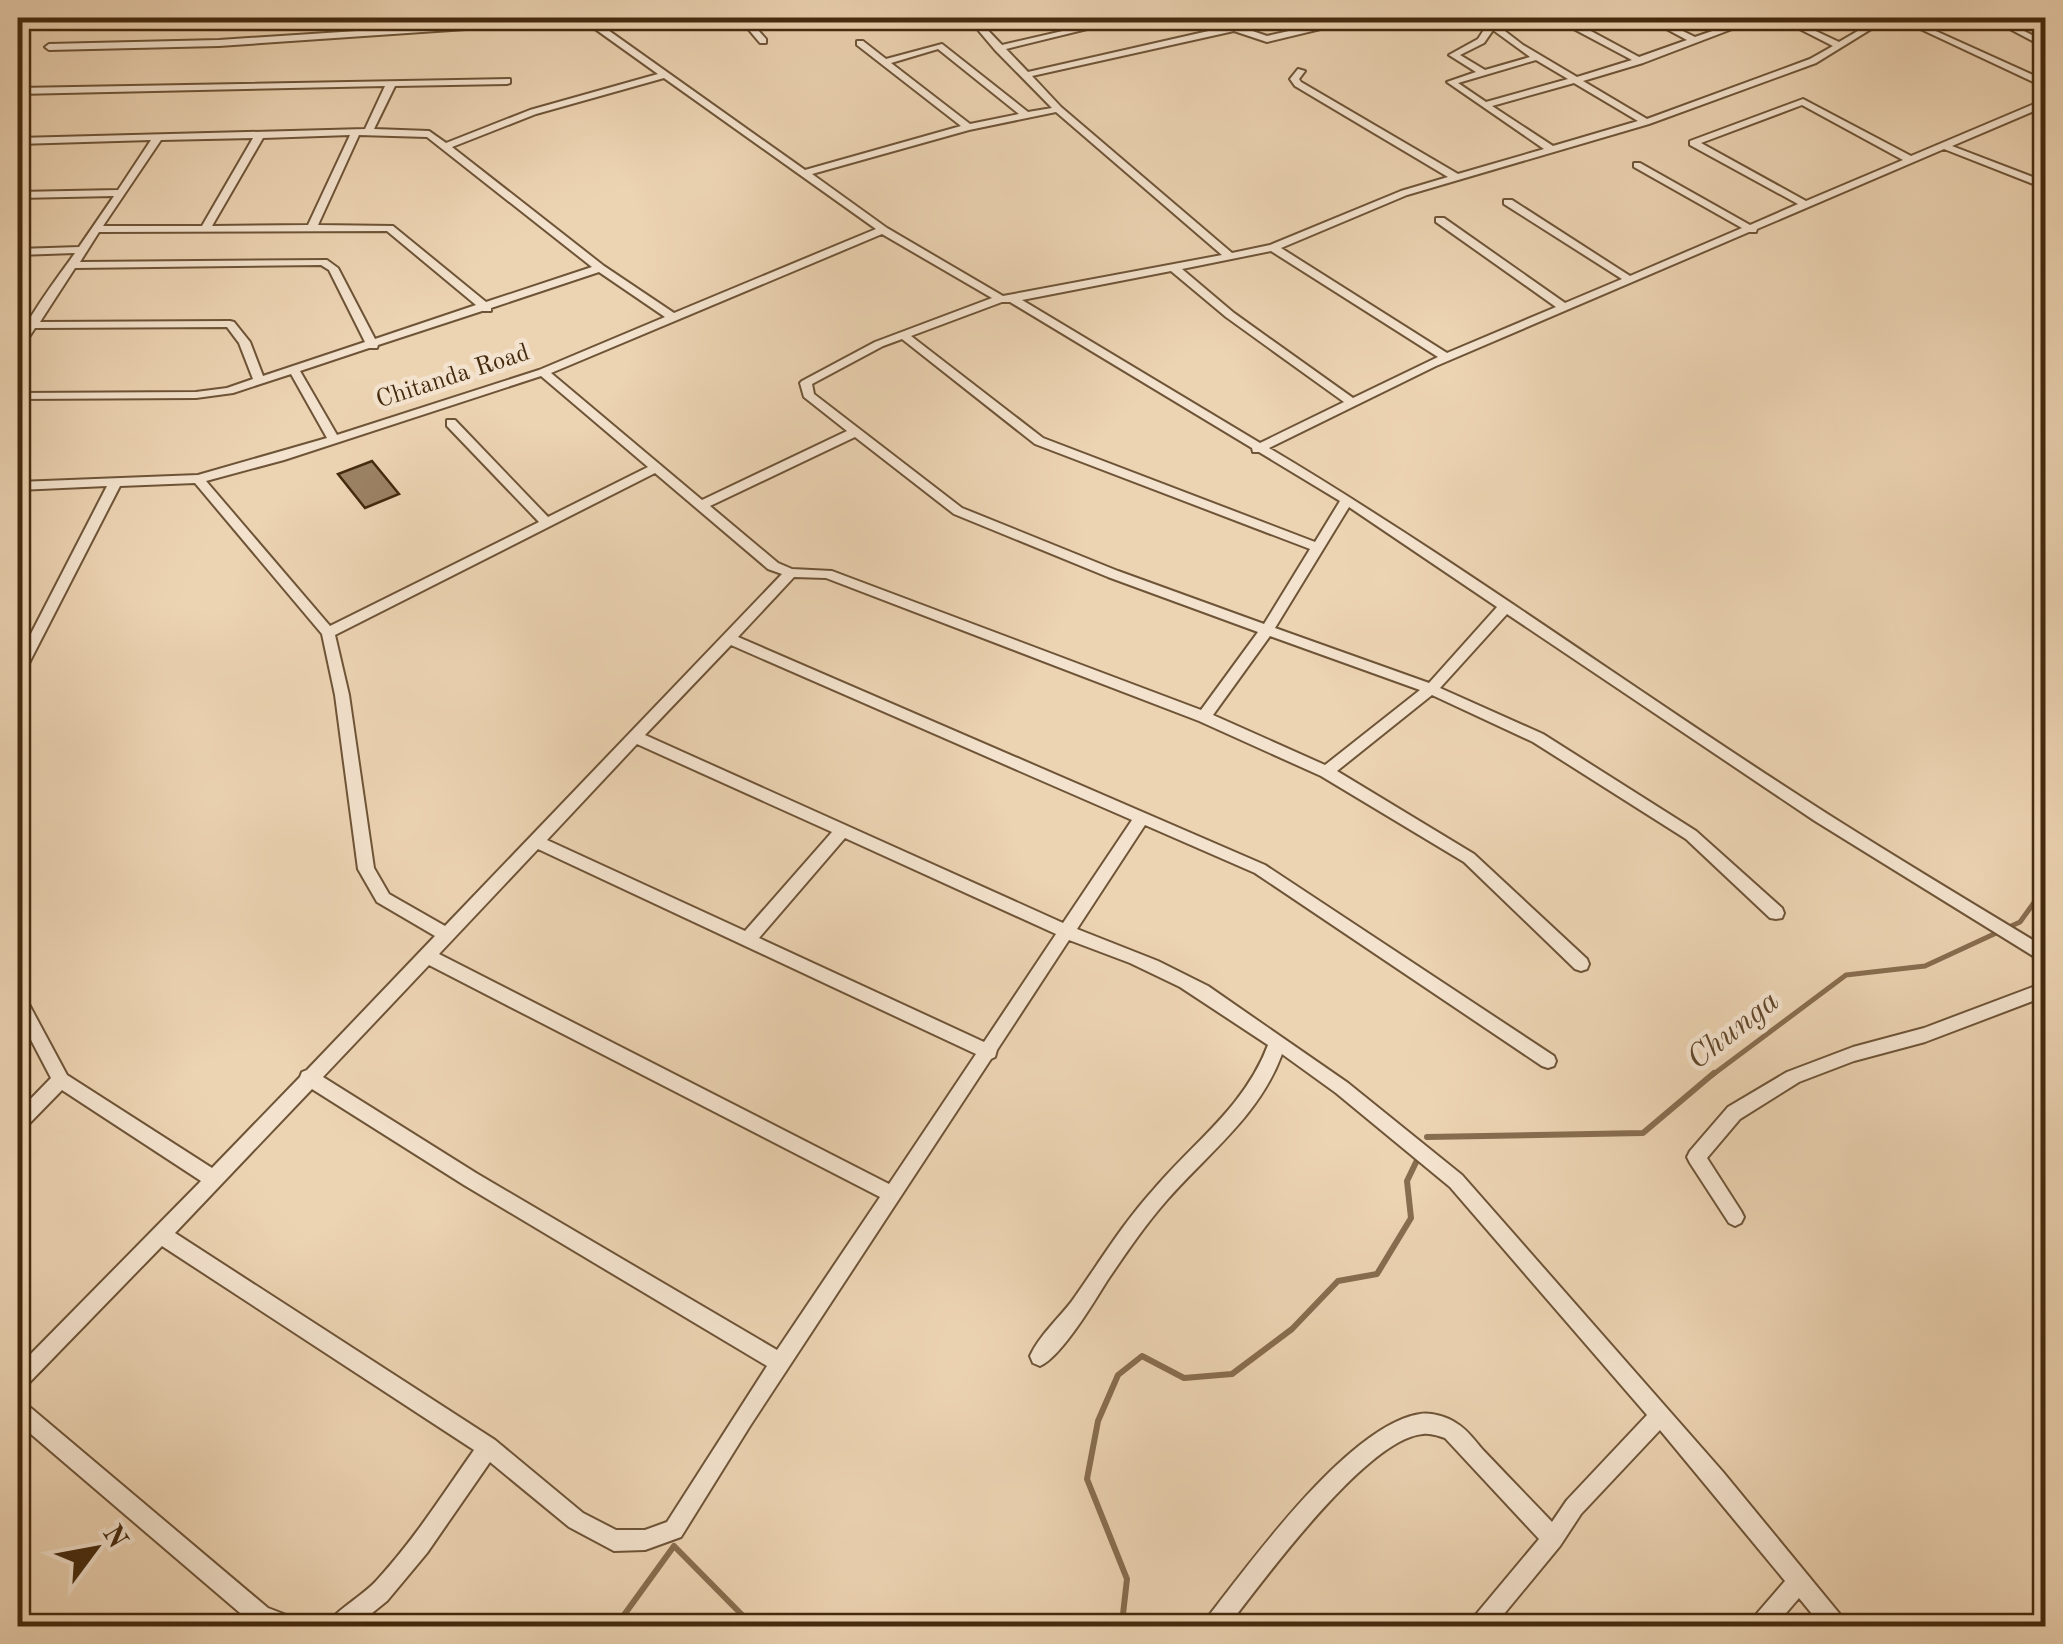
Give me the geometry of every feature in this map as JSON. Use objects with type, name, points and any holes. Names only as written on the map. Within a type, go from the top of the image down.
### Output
[{"type":"street","points":[[49,48],[220,43],[587,18],[883,230],[1347,500],[1820,817],[2046,957]]},
{"type":"street","points":[[743,18],[763,41]]},
{"type":"street","points":[[972,18],[1058,109],[1230,256]]},
{"type":"street","points":[[998,48],[1132,18]]},
{"type":"street","points":[[1024,74],[1236,28],[1267,39],[1355,18]]},
{"type":"street","points":[[1397,18],[1418,22],[1446,18]]},
{"type":"street","points":[[1483,18],[1490,27],[1646,122]]},
{"type":"street","points":[[1650,18],[1696,41]]},
{"type":"street","points":[[1484,106],[1577,81],[1696,41],[1750,18]]},
{"type":"street","points":[[1782,18],[1840,46]]},
{"type":"street","points":[[1776,913],[1675,824],[1538,738],[1431,689],[1113,574],[958,511],[808,394],[806,383],[879,344],[1006,299],[1274,248],[1404,193],[1646,122],[1812,60],[1885,18]]},
{"type":"street","points":[[1900,18],[2046,86]]},
{"type":"street","points":[[1992,18],[2046,46]]},
{"type":"street","points":[[1573,25],[1640,60]]},
{"type":"street","points":[[18,27],[33,26]]},
{"type":"street","points":[[1481,70],[1453,55],[1481,40],[1490,27]]},
{"type":"street","points":[[860,43],[968,127]]},
{"type":"street","points":[[884,62],[939,46],[1025,114]]},
{"type":"street","points":[[1539,57],[1481,70],[1452,82],[1552,150]]},
{"type":"street","points":[[1301,72],[1294,79],[1298,84],[1457,178]]},
{"type":"street","points":[[443,147],[533,112],[667,74]]},
{"type":"street","points":[[18,92],[506,81]]},
{"type":"street","points":[[312,227],[390,84]]},
{"type":"street","points":[[1807,205],[1693,142],[1803,102],[1911,160]]},
{"type":"street","points":[[1256,449],[1447,358],[2046,102]]},
{"type":"street","points":[[806,173],[968,127],[1058,109]]},
{"type":"street","points":[[18,142],[362,132],[429,134],[600,268],[674,318]]},
{"type":"street","points":[[206,228],[259,136]]},
{"type":"street","points":[[18,346],[156,140]]},
{"type":"street","points":[[1942,146],[2046,186]]},
{"type":"street","points":[[1637,165],[1752,230]]},
{"type":"street","points":[[18,195],[119,193]]},
{"type":"street","points":[[1508,202],[1630,280]]},
{"type":"street","points":[[1440,220],[1565,308]]},
{"type":"street","points":[[96,229],[381,227],[398,232],[487,308]]},
{"type":"street","name":"Chitanda Road","points":[[18,486],[198,479],[334,439],[543,372],[883,230]]},
{"type":"street","points":[[1274,248],[1447,358]]},
{"type":"street","points":[[18,252],[80,250]]},
{"type":"street","points":[[70,265],[324,262],[333,268],[374,346]]},
{"type":"street","points":[[18,396],[196,395],[229,390],[374,346],[600,268]]},
{"type":"street","points":[[1174,268],[1230,315],[1351,402]]},
{"type":"street","points":[[31,325],[230,324],[244,342],[259,380]]},
{"type":"street","points":[[904,336],[1039,441],[1317,547]]},
{"type":"street","points":[[294,370],[334,439]]},
{"type":"street","points":[[543,372],[772,566],[791,573],[827,574],[1204,717],[1326,772],[1469,858],[1580,964]]},
{"type":"street","points":[[451,424],[547,523]]},
{"type":"street","points":[[700,506],[855,432]]},
{"type":"street","points":[[328,632],[656,468]]},
{"type":"street","points":[[198,479],[328,632],[342,695],[366,869],[383,898],[447,934]]},
{"type":"street","points":[[18,671],[115,483]]},
{"type":"street","points":[[1204,717],[1268,628],[1347,500]]},
{"type":"street","points":[[18,1380],[791,573]]},
{"type":"street","points":[[1326,772],[1431,689],[1507,606]]},
{"type":"street","points":[[728,638],[1260,869],[1548,1061]]},
{"type":"street","points":[[635,737],[1067,932],[1132,956],[1198,989],[1260,1035],[1278,1042],[1412,1142],[1456,1181],[1660,1415],[1834,1626]]},
{"type":"street","points":[[161,1235],[488,1447],[576,1520],[614,1541],[645,1540],[674,1530],[780,1363],[1140,820]]},
{"type":"street","points":[[747,940],[842,831]]},
{"type":"street","points":[[535,841],[989,1052]]},
{"type":"street","points":[[426,956],[893,1195]]},
{"type":"street","points":[[1735,1216],[1696,1157],[1734,1113],[1793,1078],[1853,1054],[1925,1035],[2046,990]]},
{"type":"street","points":[[18,1000],[61,1080],[212,1178]]},
{"type":"street","points":[[1040,1356],[1162,1191],[1266,1080],[1278,1042]]},
{"type":"street","points":[[308,1077],[470,1179],[780,1363]]},
{"type":"street","points":[[18,1122],[61,1080]]},
{"type":"street","points":[[18,1410],[257,1621],[286,1626]]},
{"type":"street","points":[[1481,1626],[1553,1539],[1574,1506],[1660,1415]]},
{"type":"street","points":[[1215,1626],[1333,1482],[1414,1425],[1432,1423],[1452,1430],[1553,1539]]},
{"type":"street","points":[[337,1626],[353,1619],[388,1586],[488,1447]]},
{"type":"street","points":[[1760,1626],[1798,1582]]},
{"type":"building","points":[[372,461],[399,494],[365,508],[338,474]]},
{"type":"waterway","name":"Chunga","points":[[1711,1076],[1846,975],[1925,966],[2020,922],[2046,886]]},
{"type":"waterway","name":"Chunga","points":[[1427,1137],[1643,1133],[1714,1073]]},
{"type":"waterway","name":"Chunga","points":[[1117,1626],[1122,1623],[1127,1579],[1087,1479],[1098,1421],[1118,1375],[1142,1356],[1184,1378],[1232,1374],[1292,1329],[1338,1281],[1377,1274],[1411,1218],[1407,1181],[1420,1154]]},
{"type":"waterway","name":"Chunga","points":[[616,1626],[674,1546],[753,1626]]}]
